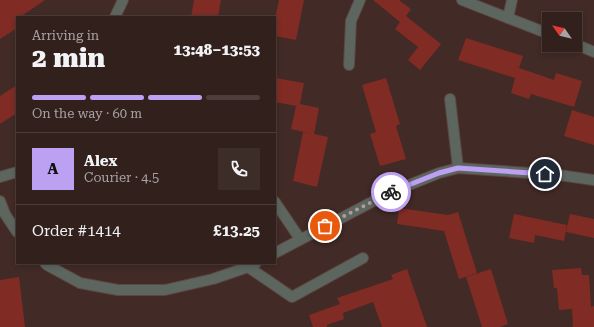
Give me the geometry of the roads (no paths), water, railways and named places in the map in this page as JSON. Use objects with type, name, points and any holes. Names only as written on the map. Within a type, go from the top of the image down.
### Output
[{"type":"street","points":[[116,16],[123,0]]},
{"type":"street","points":[[349,65],[351,21],[360,0]]},
{"type":"street","points":[[462,0],[542,31]]},
{"type":"street","points":[[508,18],[512,0]]},
{"type":"street","points":[[582,47],[594,52]]},
{"type":"street","points":[[450,99],[458,168]]},
{"type":"street","points":[[276,252],[388,193],[439,173],[458,168],[559,175],[594,180]]},
{"type":"street","points":[[0,176],[16,172]]},
{"type":"street","points":[[0,201],[5,214],[16,230]]},
{"type":"street","points":[[276,203],[300,239]]},
{"type":"street","points":[[46,264],[80,283],[118,290],[165,290],[212,279],[252,265],[292,297],[362,258]]}]
